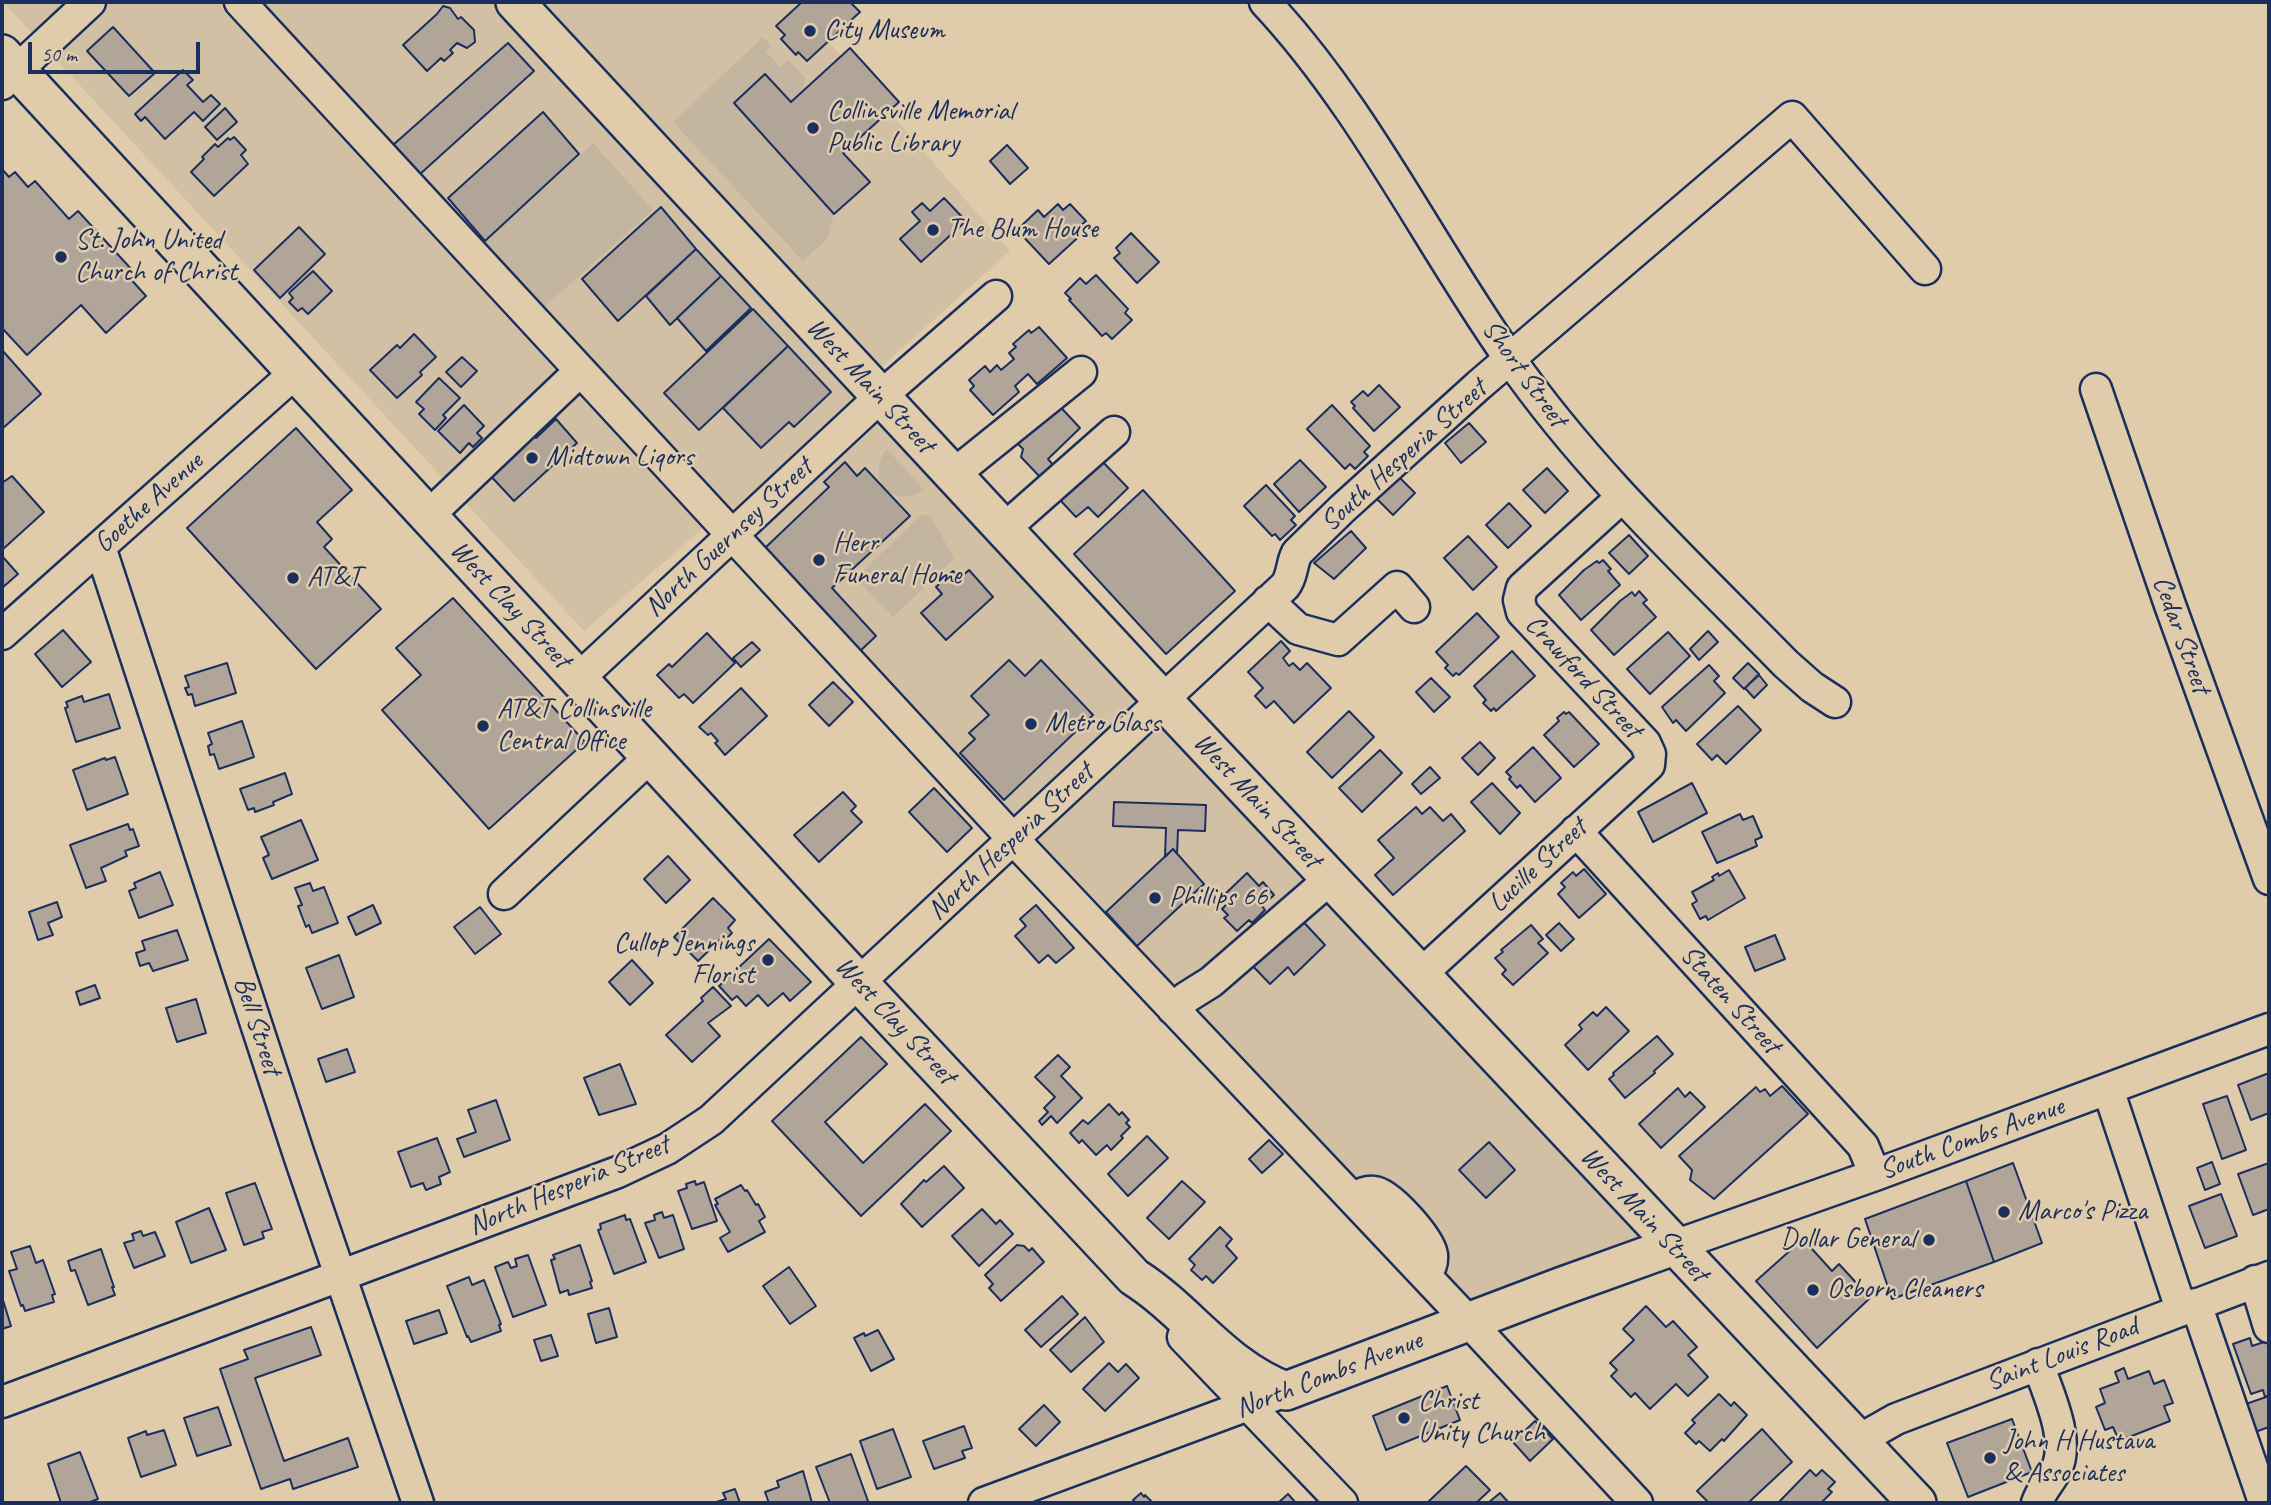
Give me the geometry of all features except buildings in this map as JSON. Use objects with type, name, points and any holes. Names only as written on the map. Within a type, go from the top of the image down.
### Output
[{"type":"main road","name":"West Main Street","points":[[521,4],[880,397],[1917,1503]]},
{"type":"main road","name":"West Clay Street","points":[[7,69],[296,372],[1134,1277],[1150,1287],[1230,1358],[1262,1381],[1286,1391]]},
{"type":"main road","name":"North Combs Avenue","points":[[1286,1391],[1674,1246]]},
{"type":"street","points":[[7,69],[90,2]]},
{"type":"street","points":[[240,2],[1014,840],[1637,1503]]},
{"type":"street","name":"Short Street","points":[[1265,2],[1293,32],[1323,71],[1511,360],[1552,416],[1622,496],[1786,664],[1812,687],[1835,702]]},
{"type":"street","name":"South Hesperia Street","points":[[1163,700],[1290,579],[1297,553],[1412,446],[1792,117],[1925,269]]},
{"type":"street","name":"North Guernsey Street","points":[[578,679],[880,397],[996,296]]},
{"type":"street","points":[[428,516],[580,371]]},
{"type":"street","name":"Goethe Avenue","points":[[2,634],[296,372]]},
{"type":"street","points":[[953,475],[1081,372]]},
{"type":"street","name":"Cedar Street","points":[[2096,389],[2169,605],[2269,879]]},
{"type":"street","points":[[1004,529],[1114,432]]},
{"type":"street","name":"Crawford Street","points":[[1622,496],[1522,588],[1519,600],[1521,612],[1645,743],[1650,754]]},
{"type":"street","name":"Bell Street","points":[[100,547],[418,1503]]},
{"type":"street","points":[[1268,601],[1298,629],[1338,640],[1397,587],[1415,607]]},
{"type":"street","name":"North Hesperia Street","points":[[2,1402],[618,1172],[667,1149],[712,1120],[1163,700]]},
{"type":"street","name":"Lucille Street","points":[[1420,975],[1649,765],[1650,754]]},
{"type":"street","points":[[504,894],[650,757]]},
{"type":"street","name":"Staten Street","points":[[1576,831],[1863,1146],[1874,1175]]},
{"type":"street","points":[[1173,1009],[1211,982],[1330,879]]},
{"type":"street","name":"South Combs Avenue","points":[[1674,1246],[2269,1030]]},
{"type":"street","points":[[2108,1089],[2264,1502]]},
{"type":"street","name":"West Clay Street","points":[[1134,1277],[1153,1305],[1342,1503]]},
{"type":"street","points":[[2262,1279],[2269,1326]]},
{"type":"street","name":"Saint Louis Road","points":[[1858,1440],[1896,1419],[2262,1279]]},
{"type":"street","points":[[2037,1503],[2047,1481],[2056,1470],[2062,1438],[2038,1364]]},
{"type":"street","name":"North Combs Avenue","points":[[984,1503],[1286,1391]]},
{"type":"shaded area","points":[[3,2],[794,2],[1010,251],[866,381],[1674,1246],[1469,1322],[715,518],[584,631]]},
{"type":"shaded area","points":[[763,37],[771,46],[766,52],[780,67],[788,60],[806,79],[801,93],[791,102],[734,103],[834,214],[827,239],[803,261],[673,122]]},
{"type":"shaded area","points":[[593,143],[653,210],[542,309],[483,244]]},
{"type":"shaded area","points":[[887,449],[923,489],[912,495],[902,496],[885,488],[878,470],[880,460]]},
{"type":"shaded area","points":[[921,515],[931,516],[954,559],[893,617],[856,578]]},
{"type":"place","name":"City Museum","points":[[810,31]]},
{"type":"place","name":"Collinsville Memorial Public Library","points":[[813,128]]},
{"type":"place","name":"The Blum House","points":[[933,230]]},
{"type":"place","name":"St. John United Church of Christ","points":[[61,257]]},
{"type":"place","name":"Midtown Liqors","points":[[532,458]]},
{"type":"place","name":"Herr Funeral Home","points":[[819,560]]},
{"type":"place","name":"AT&T","points":[[293,578]]},
{"type":"place","name":"Metro Glass","points":[[1031,724]]},
{"type":"place","name":"AT&T Collinsville Central Office","points":[[483,726]]},
{"type":"place","name":"Phillips 66","points":[[1155,898]]},
{"type":"place","name":"Cullop Jennings Florist","points":[[768,960]]},
{"type":"place","name":"Marco's Pizza","points":[[2004,1212]]},
{"type":"place","name":"Dollar General","points":[[1929,1240]]},
{"type":"place","name":"Osborn Cleaners","points":[[1813,1290]]},
{"type":"place","name":"Christ Unity Church","points":[[1404,1418]]},
{"type":"place","name":"John H Hustava & Associates","points":[[1990,1458]]}]
